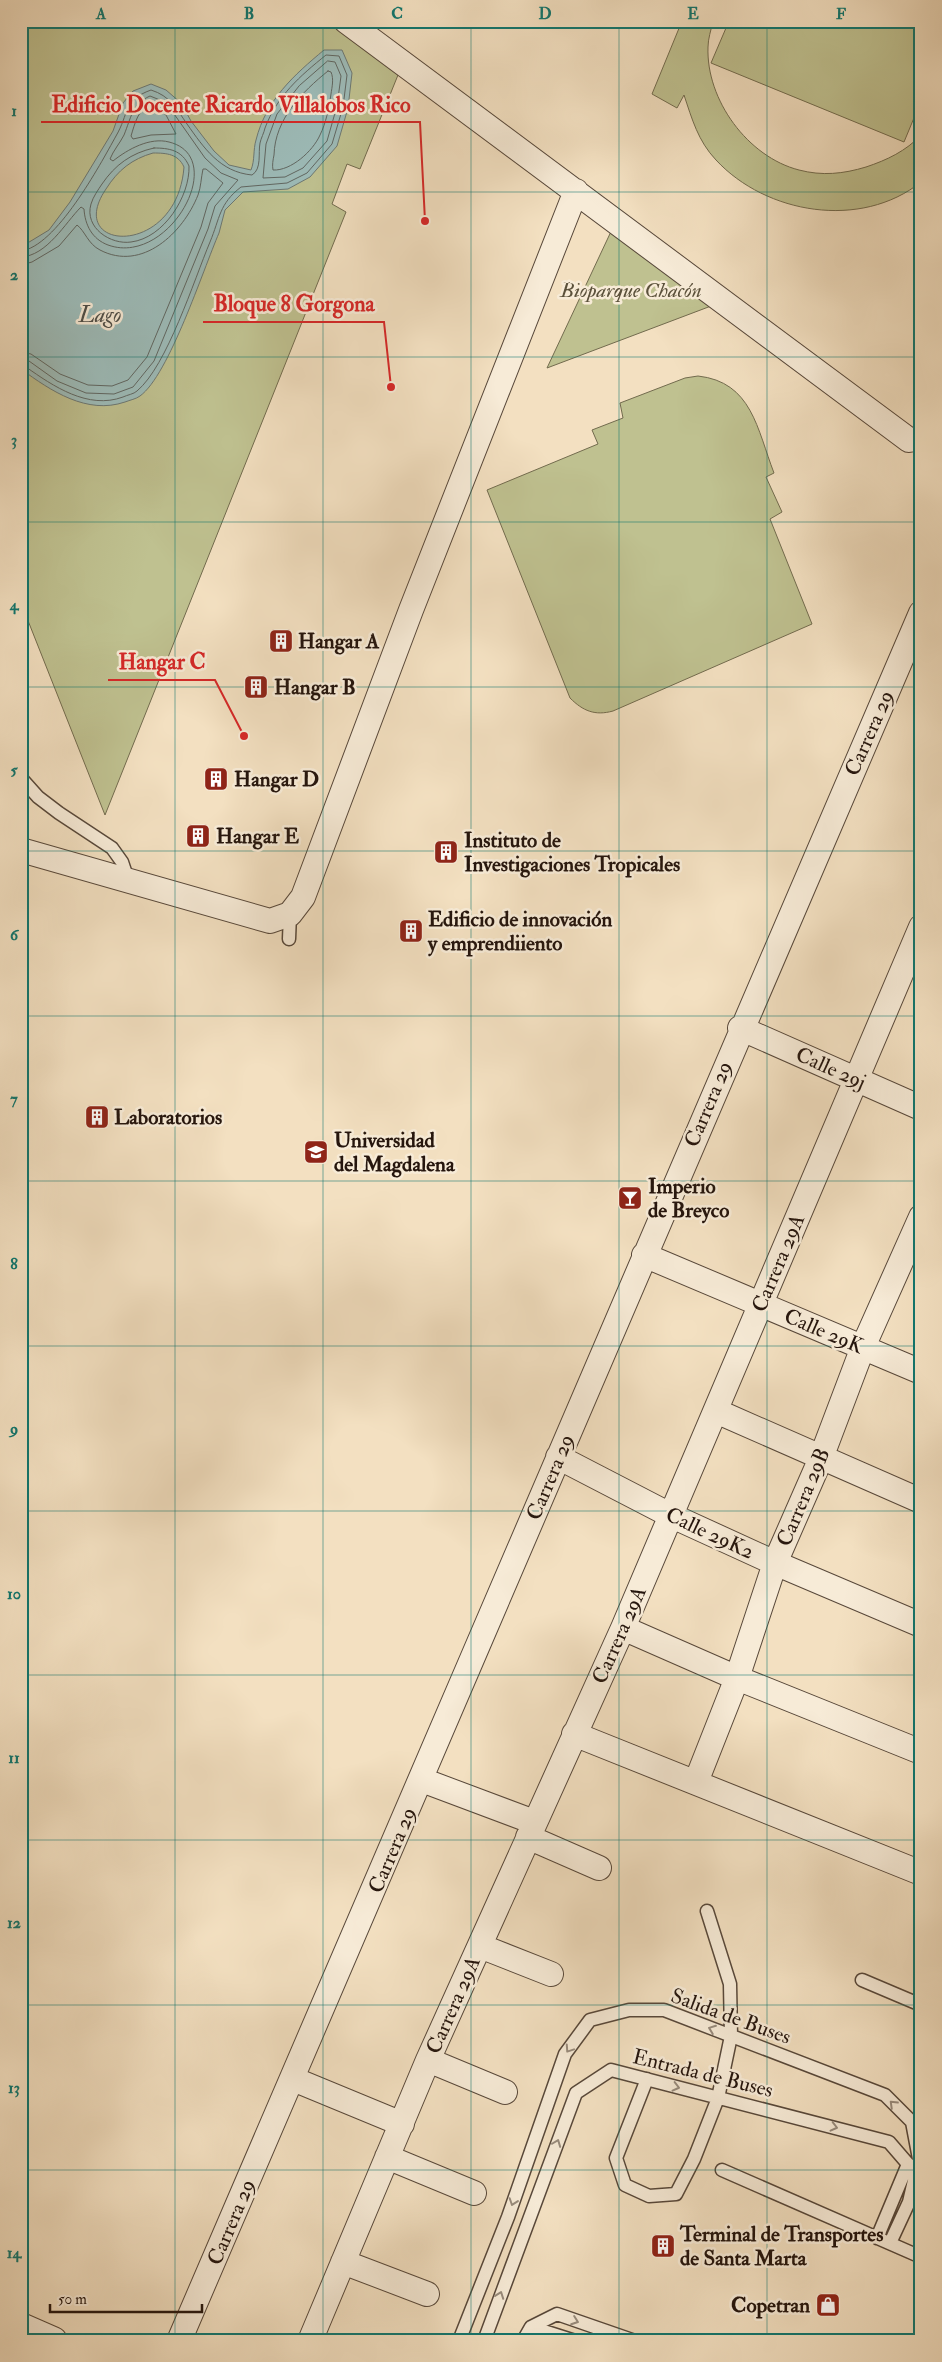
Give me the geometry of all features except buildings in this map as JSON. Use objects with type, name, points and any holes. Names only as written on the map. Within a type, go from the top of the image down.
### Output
[{"type":"street","points":[[346,21],[909,440]]},
{"type":"street","points":[[21,850],[270,921],[290,914],[303,897],[411,610],[576,191]]},
{"type":"street","name":"Carrera 29","points":[[179,2341],[422,1780],[740,1028],[921,613]]},
{"type":"street","name":"Carrera 29A","points":[[310,2341],[428,2060],[623,1628],[921,927]]},
{"type":"street","name":"Calle 29j","points":[[740,1028],[921,1108]]},
{"type":"street","name":"Carrera 29B","points":[[696,1782],[737,1678],[774,1563],[821,1458],[863,1348],[918,1228]]},
{"type":"street","name":"Calle 29K","points":[[644,1255],[921,1372]]},
{"type":"street","points":[[716,1411],[921,1501]]},
{"type":"street","name":"Calle 29K2","points":[[558,1457],[670,1515],[774,1563],[921,1625]]},
{"type":"street","points":[[623,1628],[737,1678],[921,1752]]},
{"type":"street","points":[[574,1734],[921,1873]]},
{"type":"street","points":[[422,1780],[531,1830],[599,1868]]},
{"type":"street","points":[[480,1946],[551,1974]]},
{"type":"street","points":[[428,2060],[505,2092]]},
{"type":"street","points":[[293,2079],[402,2124]]},
{"type":"street","points":[[387,2157],[474,2193]]},
{"type":"street","points":[[343,2262],[427,2294]]},
{"type":"street","points":[[21,2327],[53,2341]]},
{"type":"lane","points":[[21,778],[38,797],[112,848],[122,862],[128,880]]},
{"type":"lane","points":[[289,939],[290,914]]},
{"type":"lane","points":[[647,2079],[616,2158],[624,2185],[649,2196],[676,2194],[694,2159],[718,2098],[731,2036],[730,1984],[707,1911]]},
{"type":"lane","points":[[862,1980],[921,2005]]},
{"type":"lane","name":"Salida de Buses","points":[[459,2341],[508,2217],[565,2054],[590,2020],[629,2010],[664,2010],[885,2095],[916,2119],[919,2159],[909,2202],[890,2244]]},
{"type":"lane","name":"Entrada de Buses","points":[[484,2341],[576,2093],[611,2070],[889,2142],[908,2164],[877,2238]]},
{"type":"lane","points":[[722,2170],[921,2257]]},
{"type":"lane","points":[[523,2341],[531,2327],[557,2314],[635,2341]]},
{"type":"lane","points":[[531,2327],[575,2341]]},
{"type":"green space","points":[[21,21],[342,21],[398,75],[360,169],[347,164],[332,204],[346,212],[105,815],[21,603]]},
{"type":"green space","points":[[682,21],[713,21],[708,47],[709,67],[714,87],[722,106],[734,124],[763,153],[780,163],[799,170],[824,174],[841,173],[866,167],[889,158],[909,146],[921,135],[921,182],[897,197],[871,206],[843,210],[815,209],[787,203],[761,193],[737,178],[710,153],[696,129],[684,95],[677,108],[652,94]]},
{"type":"green space","points":[[729,21],[921,21],[921,101],[904,142],[711,63]]},
{"type":"green space","name":"Bioparque Chacón","points":[[615,223],[719,303],[547,368]]},
{"type":"green space","points":[[698,376],[716,380],[730,388],[750,410],[757,425],[774,473],[766,477],[782,512],[770,519],[812,624],[613,711],[595,713],[580,706],[570,698],[487,490],[598,444],[592,430],[623,418],[620,403],[685,378]]},
{"type":"water","name":"Lago","points":[[324,50],[342,50],[352,73],[348,108],[337,146],[310,177],[288,189],[243,192],[225,210],[219,233],[174,345],[151,384],[140,396],[111,405],[83,403],[57,393],[21,369],[21,247],[49,230],[70,202],[113,131],[123,103],[133,91],[151,84],[166,90],[181,103],[191,121],[214,151],[229,165],[251,170],[256,140],[267,113],[282,89]],"holes":[[[153,153],[167,154],[179,159],[182,163],[184,167],[177,197],[163,218],[145,231],[126,236],[110,234],[99,225],[97,210],[106,189],[115,176],[132,162]]]},
{"type":"place","name":"Edificio Docente Ricardo Villalobos Rico","points":[[425,221]]},
{"type":"place","name":"Bloque 8 Gorgona","points":[[391,387]]},
{"type":"place","name":"Hangar A","points":[[281,641]]},
{"type":"place","name":"Hangar B","points":[[256,687]]},
{"type":"place","name":"Hangar C","points":[[244,736]]},
{"type":"place","name":"Hangar D","points":[[216,779]]},
{"type":"place","name":"Hangar E","points":[[198,836]]},
{"type":"place","name":"Instituto de Investigaciones Tropicales","points":[[446,852]]},
{"type":"place","name":"Edificio de innovación y emprendiiento","points":[[411,931]]},
{"type":"place","name":"Laboratorios","points":[[97,1117]]},
{"type":"place","name":"Universidad del Magdalena","points":[[316,1152]]},
{"type":"place","name":"Imperio de Breyco","points":[[630,1198]]},
{"type":"place","name":"Terminal de Transportes de Santa Marta","points":[[663,2246]]},
{"type":"place","name":"Copetran","points":[[828,2305]]}]
